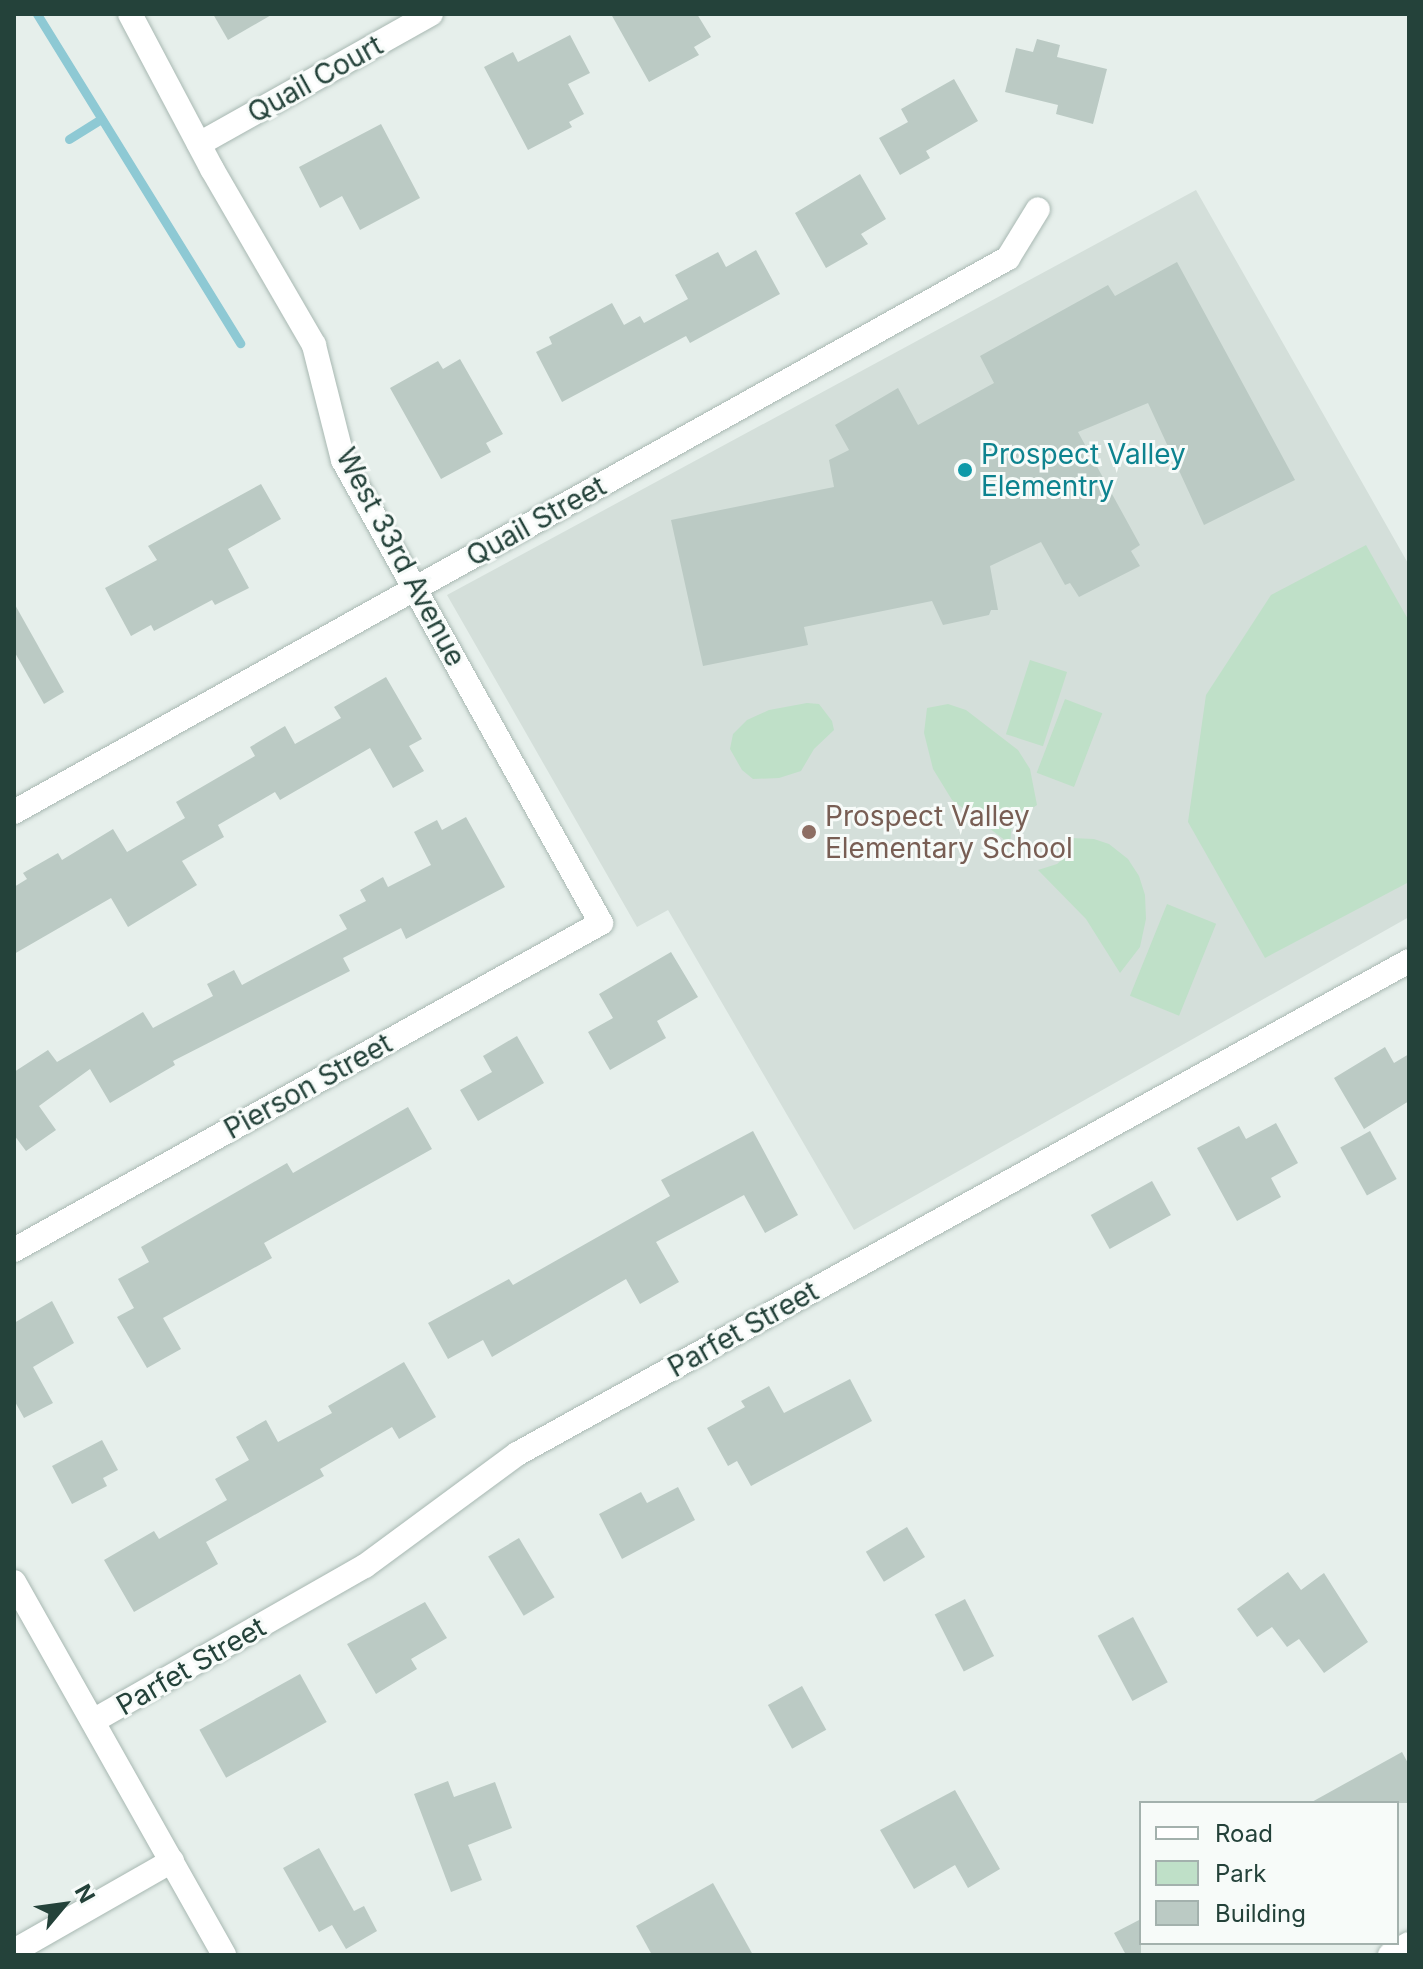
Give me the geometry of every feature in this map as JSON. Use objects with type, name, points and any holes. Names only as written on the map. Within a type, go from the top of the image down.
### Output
[{"type":"street","name":"West 33rd Avenue","points":[[130,14],[199,144],[314,345],[343,460],[601,923]]},
{"type":"street","name":"Quail Court","points":[[199,144],[431,14]]},
{"type":"street","name":"Quail Street","points":[[14,812],[1008,258],[1038,209]]},
{"type":"street","name":"Pierson Street","points":[[14,1250],[601,923]]},
{"type":"street","name":"Parfet Street","points":[[93,1721],[365,1566],[517,1454],[1409,961]]},
{"type":"street","points":[[14,1582],[224,1955]]},
{"type":"street","points":[[14,1951],[172,1861]]},
{"type":"street","points":[[1390,1955],[1409,1944]]},
{"type":"shaded area","points":[[1196,190],[1409,565],[1409,917],[854,1230],[668,910],[637,927],[447,595]]},
{"type":"green space","points":[[1366,545],[1409,621],[1409,882],[1265,958],[1188,822],[1206,695],[1271,595]]},
{"type":"green space","points":[[1030,660],[1067,672],[1043,746],[1006,734]]},
{"type":"green space","points":[[1065,699],[1102,713],[1074,787],[1037,773]]},
{"type":"green space","points":[[807,703],[819,704],[832,721],[834,730],[814,749],[801,771],[779,778],[753,779],[742,770],[730,749],[733,734],[747,720],[769,710]]},
{"type":"green space","points":[[948,704],[966,710],[1018,750],[1030,769],[1037,805],[1012,822],[1010,844],[952,800],[933,769],[924,733],[927,708]]},
{"type":"green space","points":[[1071,838],[1094,839],[1109,844],[1128,859],[1139,876],[1145,895],[1146,919],[1140,947],[1120,973],[1086,919],[1038,870],[1057,864],[1068,854]]},
{"type":"green space","points":[[1167,904],[1216,924],[1179,1016],[1130,996]]},
{"type":"building","points":[[213,14],[273,14],[228,40]]},
{"type":"building","points":[[611,14],[697,14],[711,37],[694,47],[699,55],[649,82]]},
{"type":"building","points":[[570,35],[590,73],[568,84],[584,114],[569,122],[572,127],[528,150],[484,67],[513,52],[518,62]]},
{"type":"building","points":[[1037,39],[1060,45],[1057,57],[1107,69],[1093,124],[1056,114],[1058,105],[1005,92],[1016,48],[1033,52]]},
{"type":"building","points":[[954,79],[978,121],[926,151],[930,158],[900,175],[879,138],[908,122],[901,109]]},
{"type":"building","points":[[381,124],[420,198],[360,230],[342,196],[320,208],[299,167]]},
{"type":"building","points":[[860,174],[886,219],[861,234],[868,244],[826,268],[795,213]]},
{"type":"building","points":[[756,250],[780,294],[690,343],[686,336],[562,402],[536,352],[552,344],[549,337],[612,303],[624,325],[640,316],[644,323],[688,299],[675,275],[718,252],[726,267]]},
{"type":"building","name":"Prospect Valley Elementry","points":[[1177,262],[1295,480],[1204,525],[1148,403],[1078,432],[1140,545],[1131,551],[1140,566],[1079,597],[1070,583],[1065,585],[1041,542],[990,566],[998,610],[991,610],[989,615],[943,625],[932,601],[804,627],[808,645],[703,666],[671,520],[834,487],[829,460],[849,450],[835,425],[898,388],[918,425],[994,383],[980,356],[1108,285],[1115,296]]},
{"type":"building","points":[[460,359],[503,434],[486,443],[491,452],[441,479],[390,388],[438,361],[443,369]]},
{"type":"building","points":[[261,484],[281,519],[228,549],[249,588],[215,605],[212,600],[154,631],[151,625],[131,636],[105,588],[157,560],[148,546]]},
{"type":"building","points":[[14,603],[64,692],[44,704],[14,651]]},
{"type":"building","points":[[386,677],[422,739],[409,746],[424,771],[393,788],[370,748],[280,800],[275,792],[218,825],[224,837],[182,861],[197,885],[128,927],[111,898],[14,954],[14,887],[27,879],[23,873],[58,853],[62,860],[113,829],[127,852],[185,818],[176,802],[255,756],[250,747],[285,726],[295,744],[341,718],[334,707]]},
{"type":"building","points":[[466,817],[505,887],[406,939],[401,928],[343,958],[350,971],[173,1061],[175,1065],[110,1103],[90,1069],[39,1106],[56,1130],[26,1151],[14,1135],[14,1072],[48,1050],[57,1062],[143,1012],[153,1028],[213,996],[207,984],[234,970],[242,985],[347,929],[339,915],[366,901],[360,890],[383,877],[388,887],[431,865],[414,832],[437,820],[442,830]]},
{"type":"building","points":[[671,952],[698,997],[657,1021],[666,1038],[610,1070],[588,1032],[613,1018],[599,994]]},
{"type":"building","points":[[517,1036],[544,1083],[478,1121],[460,1090],[492,1072],[483,1056]]},
{"type":"building","points":[[1385,1047],[1394,1063],[1409,1054],[1409,1101],[1364,1129],[1334,1078]]},
{"type":"building","points":[[408,1107],[432,1149],[264,1243],[272,1258],[163,1318],[181,1349],[147,1368],[117,1317],[134,1308],[118,1279],[149,1262],[141,1247],[287,1163],[293,1173]]},
{"type":"building","points":[[1276,1123],[1298,1163],[1271,1178],[1281,1197],[1237,1221],[1197,1148],[1239,1126],[1246,1139]]},
{"type":"building","points":[[753,1131],[798,1215],[765,1233],[744,1195],[656,1242],[679,1282],[640,1304],[626,1279],[492,1357],[483,1340],[448,1359],[428,1323],[509,1279],[513,1285],[670,1196],[661,1180]]},
{"type":"building","points":[[1370,1131],[1397,1179],[1367,1196],[1340,1147]]},
{"type":"building","points":[[1152,1181],[1171,1215],[1110,1249],[1091,1215]]},
{"type":"building","points":[[52,1301],[74,1343],[33,1367],[53,1403],[24,1418],[14,1400],[14,1323]]},
{"type":"building","points":[[404,1362],[436,1417],[399,1439],[392,1427],[320,1469],[324,1476],[206,1542],[218,1564],[134,1612],[104,1560],[154,1531],[159,1539],[227,1500],[215,1479],[249,1460],[236,1437],[266,1420],[278,1442],[332,1413],[328,1406]]},
{"type":"building","points":[[850,1379],[872,1421],[751,1486],[737,1461],[728,1466],[707,1428],[745,1407],[741,1401],[769,1386],[784,1413]]},
{"type":"building","points":[[102,1440],[118,1470],[103,1478],[107,1486],[72,1504],[52,1466]]},
{"type":"building","points":[[678,1487],[695,1520],[622,1559],[599,1514],[641,1492],[647,1503]]},
{"type":"building","points":[[907,1527],[925,1557],[884,1582],[866,1552]]},
{"type":"building","points":[[519,1538],[555,1597],[524,1616],[488,1557]]},
{"type":"building","points":[[1288,1572],[1301,1590],[1324,1573],[1368,1642],[1324,1673],[1299,1639],[1287,1647],[1272,1627],[1257,1637],[1237,1609]]},
{"type":"building","points":[[965,1599],[994,1656],[964,1671],[935,1614]]},
{"type":"building","points":[[425,1602],[447,1638],[411,1659],[417,1669],[376,1694],[347,1644]]},
{"type":"building","points":[[1133,1617],[1168,1682],[1132,1701],[1098,1636]]},
{"type":"building","points":[[300,1674],[327,1722],[226,1778],[199,1730]]},
{"type":"building","points":[[802,1686],[826,1730],[792,1749],[768,1705]]},
{"type":"building","points":[[1402,1752],[1409,1765],[1409,1803],[1314,1801]]},
{"type":"building","points":[[448,1781],[454,1797],[495,1782],[512,1828],[468,1845],[482,1880],[451,1892],[414,1794]]},
{"type":"building","points":[[955,1790],[1000,1869],[968,1888],[955,1865],[914,1889],[880,1830]]},
{"type":"building","points":[[319,1848],[354,1911],[364,1906],[377,1931],[346,1949],[332,1925],[319,1932],[283,1868]]},
{"type":"building","points":[[713,1883],[753,1955],[652,1955],[636,1926]]},
{"type":"building","points":[[1139,1920],[1141,1955],[1126,1955],[1114,1933]]},
{"type":"waterway","points":[[37,14],[240,343]]},
{"type":"waterway","points":[[69,139],[101,119]]},
{"type":"place","name":"Prospect Valley Elementry","points":[[965,470]]},
{"type":"place","name":"Prospect Valley Elementary School","points":[[809,832]]}]
